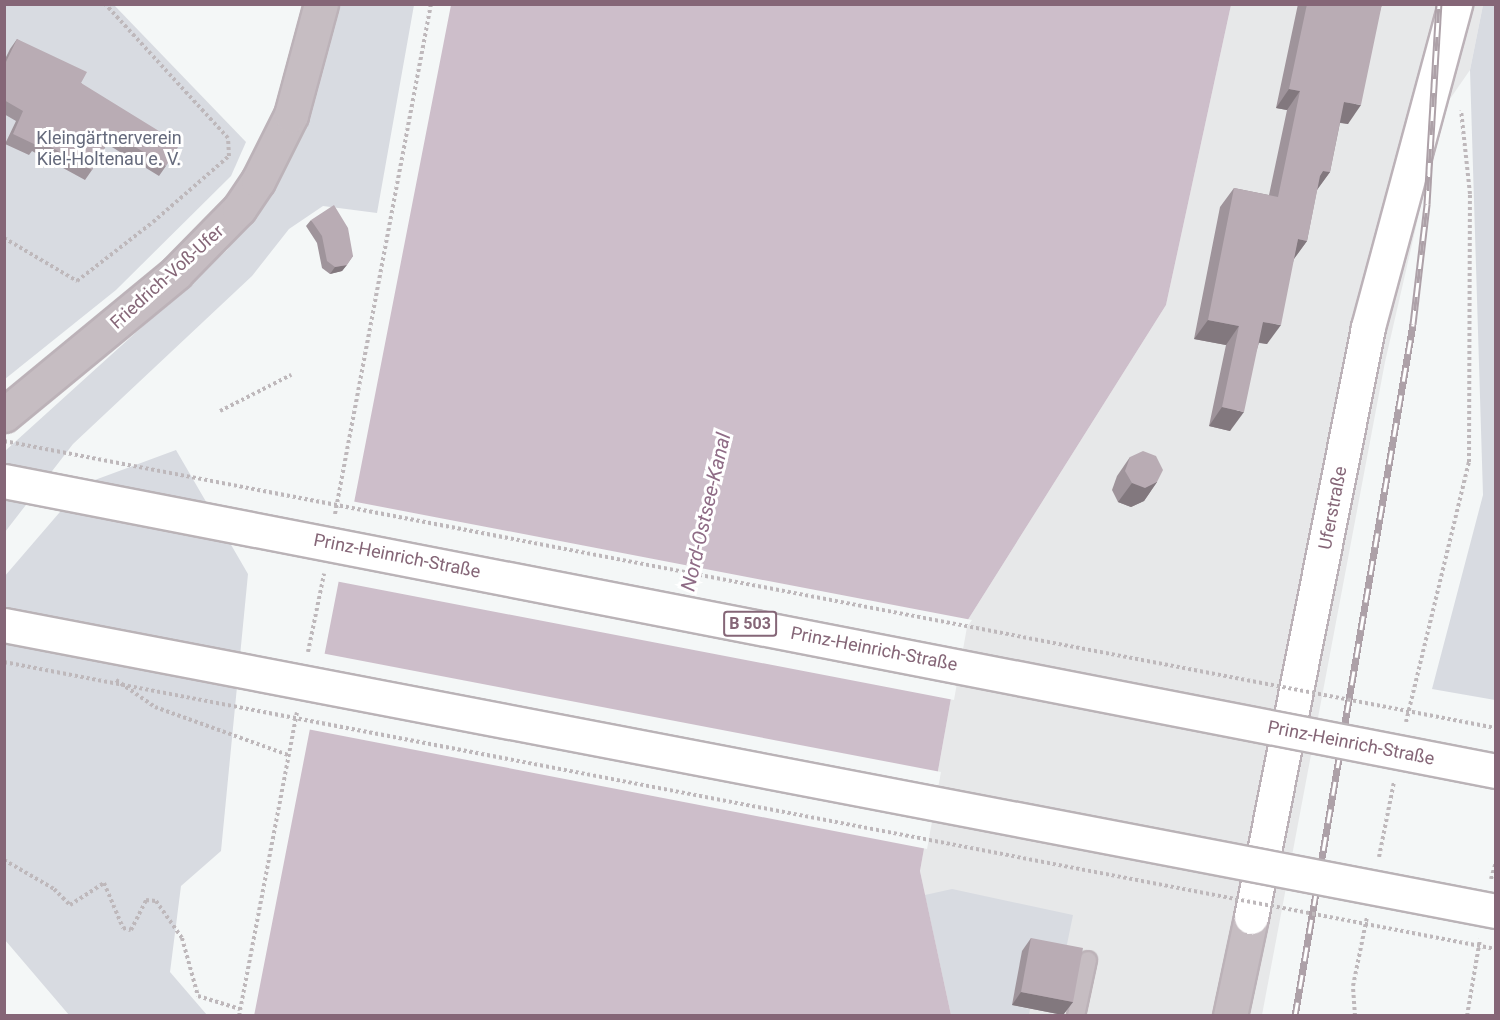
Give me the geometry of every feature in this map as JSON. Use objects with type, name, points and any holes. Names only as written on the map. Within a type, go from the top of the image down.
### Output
[{"type":"main road","name":"Uferstraße","points":[[1251,917],[1368,327],[1447,93],[1455,4]]},
{"type":"main road","name":"Prinz-Heinrich-Straße","points":[[4,481],[1496,771]]},
{"type":"main road","points":[[4,625],[1496,911]]},
{"type":"street","name":"Friedrich-Voß-Ufer","points":[[4,415],[176,273],[239,209],[258,181],[291,115],[321,4]]},
{"type":"street","name":"Uferstraße","points":[[1230,1016],[1251,917]]},
{"type":"lane","points":[[1076,1016],[1088,960]]},
{"type":"path","points":[[4,238],[77,280],[153,222],[231,149],[228,138],[105,4]]},
{"type":"path","points":[[333,524],[431,4]]},
{"type":"path","points":[[1405,729],[1420,654],[1469,462],[1470,194],[1447,93]]},
{"type":"path","points":[[220,411],[291,375]]},
{"type":"path","points":[[4,441],[1496,728]]},
{"type":"path","points":[[306,663],[324,570]]},
{"type":"path","points":[[4,662],[1496,949]]},
{"type":"path","points":[[106,673],[155,707],[288,755]]},
{"type":"path","points":[[239,1016],[297,709]]},
{"type":"path","points":[[1377,869],[1395,776]]},
{"type":"path","points":[[4,860],[54,889],[70,904],[104,883],[123,928],[131,930],[146,900],[156,901],[182,938],[198,996],[240,1009]]},
{"type":"path","points":[[1355,1016],[1353,986],[1370,904]]},
{"type":"shaded area","points":[[1231,5],[1483,5],[1470,70],[1443,109],[1385,362],[1262,1015],[951,1015],[920,871],[964,626],[1166,305]]},
{"type":"green space","name":"Kleingärtnerverein Kiel-Holtenau e. V.","points":[[5,5],[114,5],[246,142],[231,176],[116,290],[5,379]]},
{"type":"green space","points":[[334,5],[414,5],[377,213],[323,206],[289,229],[252,276],[73,444],[5,532],[5,451],[227,250],[275,185],[313,95]]},
{"type":"green space","points":[[1483,5],[1496,5],[1495,700],[1432,689],[1483,495],[1470,70]]},
{"type":"green space","points":[[176,450],[248,574],[221,851],[181,886],[170,972],[207,1015],[69,1015],[5,940],[4,577],[84,484]]},
{"type":"green space","points":[[952,889],[1073,915],[1064,959],[1012,1005],[1030,1009],[1029,1015],[951,1015],[925,895]]},
{"type":"water","name":"Nord-Ostsee-Kanal","points":[[451,5],[1231,5],[1166,305],[964,626],[920,871],[951,1015],[254,1016]]},
{"type":"pier","points":[[351,501],[972,620],[967,627],[954,700],[335,581]]},
{"type":"pier","points":[[321,653],[941,772],[927,849],[307,729]]},
{"type":"building","points":[[1307,4],[1382,4],[1361,105],[1344,102],[1330,172],[1323,171],[1320,176],[1307,241],[1298,239],[1281,325],[1263,322],[1244,412],[1222,407],[1239,326],[1208,320],[1234,188],[1278,197],[1300,91],[1289,89]]},
{"type":"building","points":[[17,39],[87,72],[81,83],[180,144],[166,166],[113,133],[92,170],[38,140],[36,145],[13,134],[23,111],[4,100],[4,66]]},
{"type":"building","points":[[334,205],[348,228],[353,256],[347,265],[335,267],[327,261],[322,236],[311,220]]},
{"type":"building","points":[[1143,451],[1156,456],[1163,470],[1157,482],[1145,488],[1132,483],[1125,471],[1130,457]]},
{"type":"building","points":[[1031,938],[1083,948],[1073,1002],[1021,992]]},
{"type":"railway","points":[[1295,1016],[1413,324],[1427,204],[1439,4]]}]
